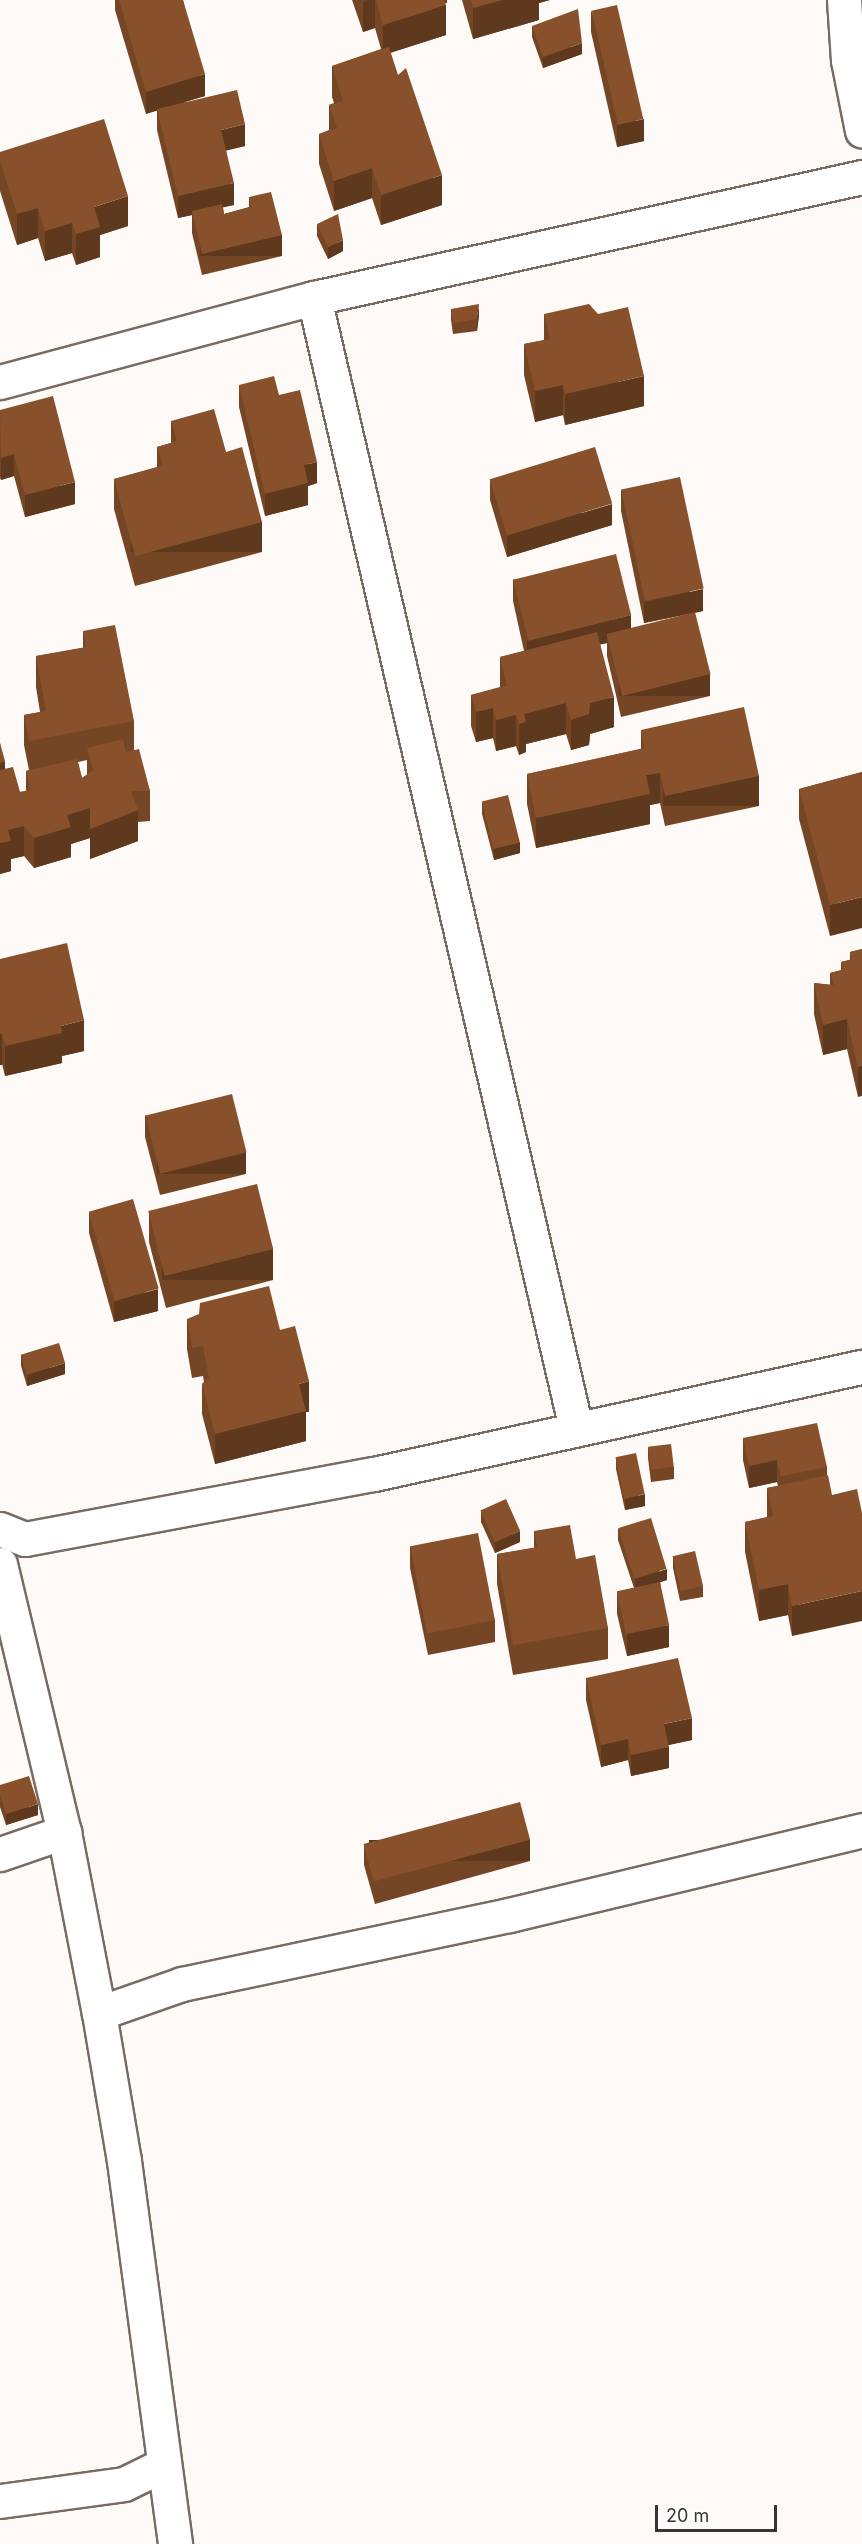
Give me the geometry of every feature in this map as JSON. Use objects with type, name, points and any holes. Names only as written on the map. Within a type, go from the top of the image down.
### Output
[{"type":"street","points":[[844,0],[848,60],[862,131]]},
{"type":"street","points":[[0,382],[314,298],[862,177]]},
{"type":"street","points":[[314,298],[576,1428]]},
{"type":"street","points":[[175,2544],[124,2161],[99,2013],[64,1832],[4,1574],[12,1534],[374,1473],[862,1367]]},
{"type":"street","points":[[99,2013],[182,1984],[509,1915],[862,1830]]},
{"type":"street","points":[[0,1854],[64,1832]]},
{"type":"street","points":[[0,2501],[124,2484],[163,2465]]},
{"type":"building","points":[[119,0],[183,0],[205,74],[146,92]]},
{"type":"building","points":[[376,0],[444,0],[446,5],[383,25]]},
{"type":"building","points":[[471,0],[502,0],[473,8]]},
{"type":"building","points":[[617,5],[643,119],[618,125],[592,11]]},
{"type":"building","points":[[578,9],[582,43],[543,57],[532,26]]},
{"type":"building","points":[[389,47],[398,75],[406,68],[442,175],[381,195],[372,168],[334,181],[319,134],[337,128],[329,105],[343,101],[332,66]]},
{"type":"building","points":[[237,90],[245,124],[221,130],[234,183],[178,196],[157,109]]},
{"type":"building","points":[[104,119],[128,196],[94,207],[100,227],[76,234],[72,223],[45,231],[38,208],[17,214],[0,161],[0,152]]},
{"type":"building","points":[[271,192],[282,235],[202,254],[192,211],[222,204],[224,214],[251,207],[249,197]]},
{"type":"building","points":[[338,214],[343,240],[328,247],[317,224]]},
{"type":"building","points":[[479,304],[477,319],[453,323],[451,309]]},
{"type":"building","points":[[589,304],[598,314],[628,307],[644,376],[565,394],[563,385],[535,391],[524,344],[550,339],[544,314]]},
{"type":"building","points":[[274,376],[279,395],[300,390],[317,462],[304,465],[308,483],[265,494],[239,385]]},
{"type":"building","points":[[53,396],[75,482],[25,495],[14,454],[1,458],[0,410]]},
{"type":"building","points":[[214,409],[226,452],[242,447],[262,522],[135,556],[114,479],[163,466],[157,447],[177,441],[171,421]]},
{"type":"building","points":[[595,447],[612,503],[507,536],[490,479]]},
{"type":"building","points":[[680,477],[704,589],[645,601],[621,489]]},
{"type":"building","points":[[616,554],[631,615],[528,641],[513,580]]},
{"type":"building","points":[[695,612],[710,674],[622,696],[607,634]]},
{"type":"building","points":[[115,625],[134,721],[29,741],[24,715],[46,711],[36,656],[86,647],[83,631]]},
{"type":"building","points":[[597,632],[614,697],[590,703],[589,714],[571,720],[566,703],[524,714],[526,722],[519,724],[516,715],[496,720],[493,708],[476,712],[471,695],[507,686],[500,657]]},
{"type":"building","points":[[744,707],[759,776],[665,796],[660,773],[646,775],[650,794],[536,818],[527,774],[644,748],[641,730]]},
{"type":"building","points":[[123,739],[126,752],[139,749],[150,791],[131,791],[138,810],[90,829],[90,808],[67,815],[71,827],[34,838],[24,826],[8,830],[11,841],[0,843],[0,770],[13,767],[20,792],[30,790],[26,771],[77,759],[82,778],[93,770],[87,748]]},
{"type":"building","points":[[0,743],[5,761],[0,763]]},
{"type":"building","points":[[862,772],[862,897],[830,905],[799,789]]},
{"type":"building","points":[[508,795],[520,843],[494,849],[482,802]]},
{"type":"building","points":[[67,943],[84,1020],[61,1026],[62,1033],[5,1046],[2,1034],[0,1034],[0,959]]},
{"type":"building","points":[[862,949],[862,1066],[858,1067],[847,1019],[823,1025],[814,983],[834,985],[830,973],[843,970],[841,962],[852,959],[850,952]]},
{"type":"building","points":[[232,1094],[247,1152],[160,1174],[146,1116]]},
{"type":"building","points":[[257,1184],[273,1249],[165,1276],[148,1211]]},
{"type":"building","points":[[133,1199],[159,1288],[114,1301],[89,1212]]},
{"type":"building","points":[[269,1286],[280,1330],[295,1326],[309,1381],[299,1384],[306,1411],[215,1434],[202,1384],[209,1378],[203,1346],[192,1348],[187,1319],[199,1314],[200,1303]]},
{"type":"building","points":[[59,1343],[65,1363],[27,1375],[21,1355]]},
{"type":"building","points":[[817,1423],[827,1467],[781,1476],[777,1460],[749,1466],[743,1438]]},
{"type":"building","points":[[671,1444],[674,1467],[651,1470],[648,1447]]},
{"type":"building","points":[[636,1453],[645,1494],[624,1498],[615,1457]]},
{"type":"building","points":[[828,1475],[832,1495],[857,1489],[862,1513],[862,1591],[792,1606],[788,1584],[759,1590],[745,1522],[773,1516],[767,1488]]},
{"type":"building","points":[[506,1499],[520,1531],[495,1542],[480,1510]]},
{"type":"building","points":[[651,1518],[666,1569],[634,1579],[618,1528]]},
{"type":"building","points":[[570,1525],[576,1559],[595,1555],[608,1628],[513,1645],[497,1554],[537,1547],[534,1531]]},
{"type":"building","points":[[478,1533],[495,1620],[427,1634],[410,1546]]},
{"type":"building","points":[[695,1551],[703,1586],[681,1591],[673,1556]]},
{"type":"building","points":[[660,1582],[669,1625],[626,1634],[617,1591]]},
{"type":"building","points":[[678,1658],[692,1718],[664,1724],[669,1747],[631,1755],[628,1739],[601,1745],[586,1678]]},
{"type":"building","points":[[29,1776],[38,1804],[6,1814],[0,1795],[0,1785]]},
{"type":"building","points":[[520,1802],[530,1840],[374,1882],[364,1844]]}]
